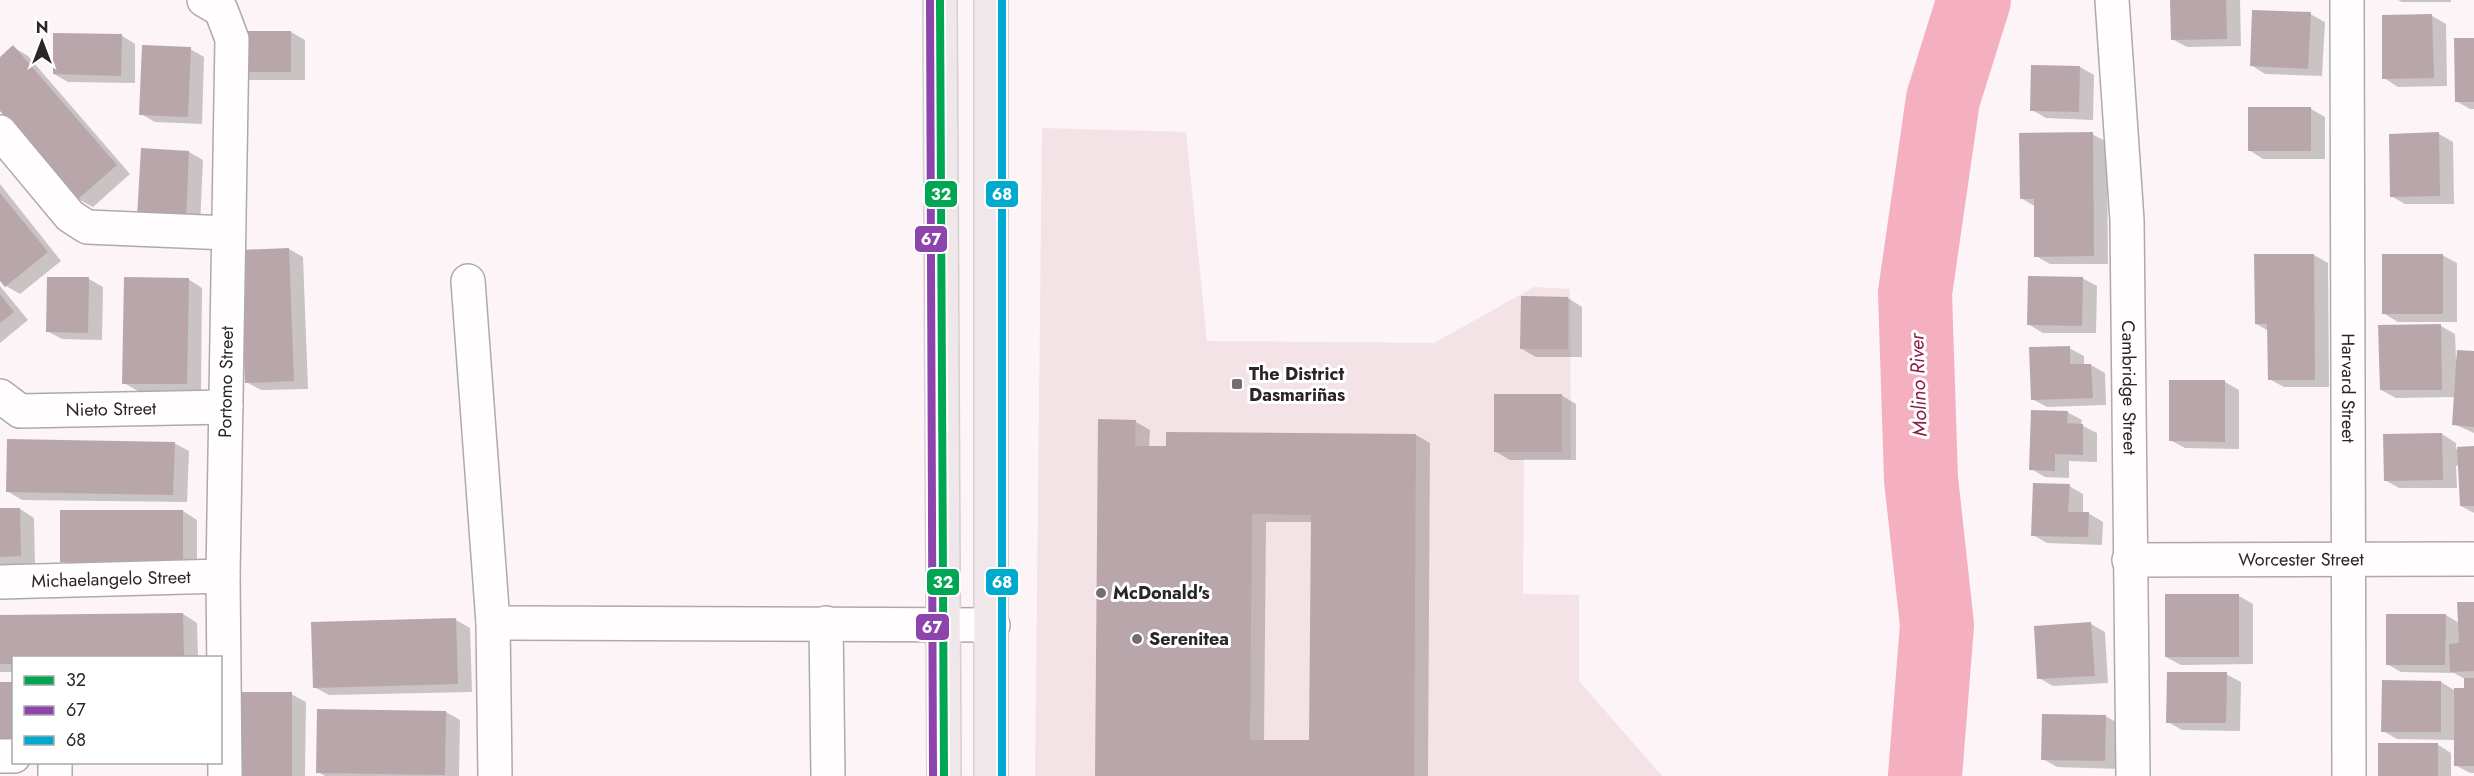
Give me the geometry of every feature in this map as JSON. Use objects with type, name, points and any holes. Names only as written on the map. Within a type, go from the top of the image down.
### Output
[{"type":"main road","points":[[939,0],[945,776]]},
{"type":"main road","points":[[991,0],[993,625],[991,776]]},
{"type":"street","name":"Portomo Street","points":[[204,0],[221,10],[232,39],[223,576],[224,761]]},
{"type":"street","name":"Cambridge Street","points":[[2112,0],[2127,220],[2133,776]]},
{"type":"street","name":"Harvard Street","points":[[2347,0],[2346,559],[2349,776]]},
{"type":"street","points":[[0,132],[70,216],[87,227],[228,233]]},
{"type":"street","points":[[468,281],[493,623],[495,776]]},
{"type":"street","name":"Nieto Street","points":[[0,396],[20,411],[226,407]]},
{"type":"street","name":"Worcester Street","points":[[2129,560],[2474,559]]},
{"type":"street","name":"Michaelangelo Street","points":[[0,582],[223,576]]},
{"type":"street","points":[[493,623],[993,625]]},
{"type":"street","points":[[826,623],[828,776]]},
{"type":"shaded area","name":"The District Dasmariñas","points":[[1042,128],[1186,132],[1207,341],[1434,343],[1534,287],[1570,289],[1571,459],[1524,459],[1523,594],[1579,595],[1579,681],[1662,776],[1035,776]]},
{"type":"building","points":[[2170,0],[2226,0],[2227,39],[2171,40]]},
{"type":"building","points":[[2252,10],[2311,12],[2308,69],[2250,66]]},
{"type":"building","points":[[2432,14],[2434,78],[2382,79],[2382,15]]},
{"type":"building","points":[[235,31],[291,31],[291,72],[235,72]]},
{"type":"building","points":[[53,33],[122,34],[121,76],[53,74]]},
{"type":"building","points":[[2454,38],[2474,38],[2474,102],[2455,102]]},
{"type":"building","points":[[13,45],[117,165],[77,200],[0,111],[0,57]]},
{"type":"building","points":[[142,45],[191,47],[188,117],[139,115]]},
{"type":"building","points":[[2031,65],[2080,66],[2079,112],[2030,111]]},
{"type":"building","points":[[2248,107],[2311,107],[2311,151],[2248,151]]},
{"type":"building","points":[[2093,132],[2094,256],[2034,257],[2034,199],[2020,199],[2019,133]]},
{"type":"building","points":[[2439,132],[2440,196],[2390,197],[2389,134]]},
{"type":"building","points":[[141,148],[189,151],[186,219],[137,217]]},
{"type":"building","points":[[0,193],[48,252],[5,287],[0,281]]},
{"type":"building","points":[[289,248],[294,381],[245,383],[240,250]]},
{"type":"building","points":[[2254,254],[2314,254],[2315,380],[2268,380],[2267,324],[2255,324]]},
{"type":"building","points":[[2382,254],[2443,254],[2443,314],[2382,314]]},
{"type":"building","points":[[2028,276],[2083,277],[2082,326],[2027,325]]},
{"type":"building","points":[[47,277],[89,277],[88,333],[46,332]]},
{"type":"building","points":[[124,277],[189,278],[187,384],[122,384]]},
{"type":"building","points":[[0,294],[14,312],[0,323]]},
{"type":"building","points":[[1521,296],[1568,297],[1568,349],[1520,349]]},
{"type":"building","points":[[2441,324],[2442,390],[2380,390],[2378,325]]},
{"type":"building","points":[[2070,346],[2070,364],[2091,364],[2093,398],[2031,400],[2029,347]]},
{"type":"building","points":[[2457,350],[2474,351],[2474,427],[2452,425]]},
{"type":"building","points":[[2169,380],[2225,380],[2225,442],[2169,441]]},
{"type":"building","points":[[1494,394],[1562,394],[1562,452],[1494,452]]},
{"type":"building","points":[[2031,410],[2068,411],[2067,423],[2083,424],[2083,455],[2055,454],[2055,471],[2029,470]]},
{"type":"building","points":[[1098,419],[1136,420],[1135,446],[1166,446],[1166,432],[1416,434],[1414,776],[1095,776]],"holes":[[[1252,514],[1311,515],[1309,740],[1250,740]]]},
{"type":"building","points":[[2442,433],[2443,480],[2384,481],[2383,434]]},
{"type":"building","points":[[7,439],[175,442],[173,495],[6,492]]},
{"type":"building","points":[[2474,446],[2474,506],[2460,506],[2457,447]]},
{"type":"building","points":[[2033,483],[2070,484],[2068,512],[2089,512],[2088,537],[2031,536]]},
{"type":"building","points":[[0,508],[20,508],[21,556],[0,557]]},
{"type":"building","points":[[60,510],[183,510],[183,562],[60,562]]},
{"type":"building","points":[[2165,594],[2239,594],[2239,657],[2165,657]]},
{"type":"building","points":[[2457,602],[2474,602],[2474,671],[2450,672],[2449,644],[2459,643]]},
{"type":"building","points":[[183,613],[184,656],[12,656],[12,664],[0,664],[0,615]]},
{"type":"building","points":[[2386,614],[2446,614],[2445,665],[2386,665]]},
{"type":"building","points":[[456,618],[458,684],[313,688],[311,622]]},
{"type":"building","points":[[2091,622],[2095,676],[2037,679],[2034,626]]},
{"type":"building","points":[[2167,672],[2227,672],[2226,723],[2166,723]]},
{"type":"building","points":[[2464,678],[2474,678],[2474,766],[2454,766],[2454,688],[2464,688]]},
{"type":"building","points":[[2382,680],[2441,681],[2441,732],[2381,732]]},
{"type":"building","points":[[0,682],[12,682],[12,738],[0,738]]},
{"type":"building","points":[[240,692],[292,692],[292,776],[240,776]]},
{"type":"building","points":[[317,709],[446,711],[445,775],[316,773]]},
{"type":"building","points":[[2042,714],[2106,715],[2105,761],[2041,760]]},
{"type":"building","points":[[2378,743],[2438,743],[2438,776],[2378,776]]},
{"type":"waterway","name":"Molino River","points":[[1925,776],[1937,625],[1921,479],[1915,293],[1943,99],[1974,0]]},
{"type":"transit line","name":"67","points":[[930,0],[933,776]]},
{"type":"transit line","name":"32","points":[[940,0],[944,776]]},
{"type":"transit line","name":"68","points":[[1002,0],[1002,776]]},
{"type":"place","name":"The District Dasmariñas","points":[[1237,384]]},
{"type":"place","name":"McDonald's","points":[[1101,593]]},
{"type":"place","name":"Serenitea","points":[[1137,639]]}]
